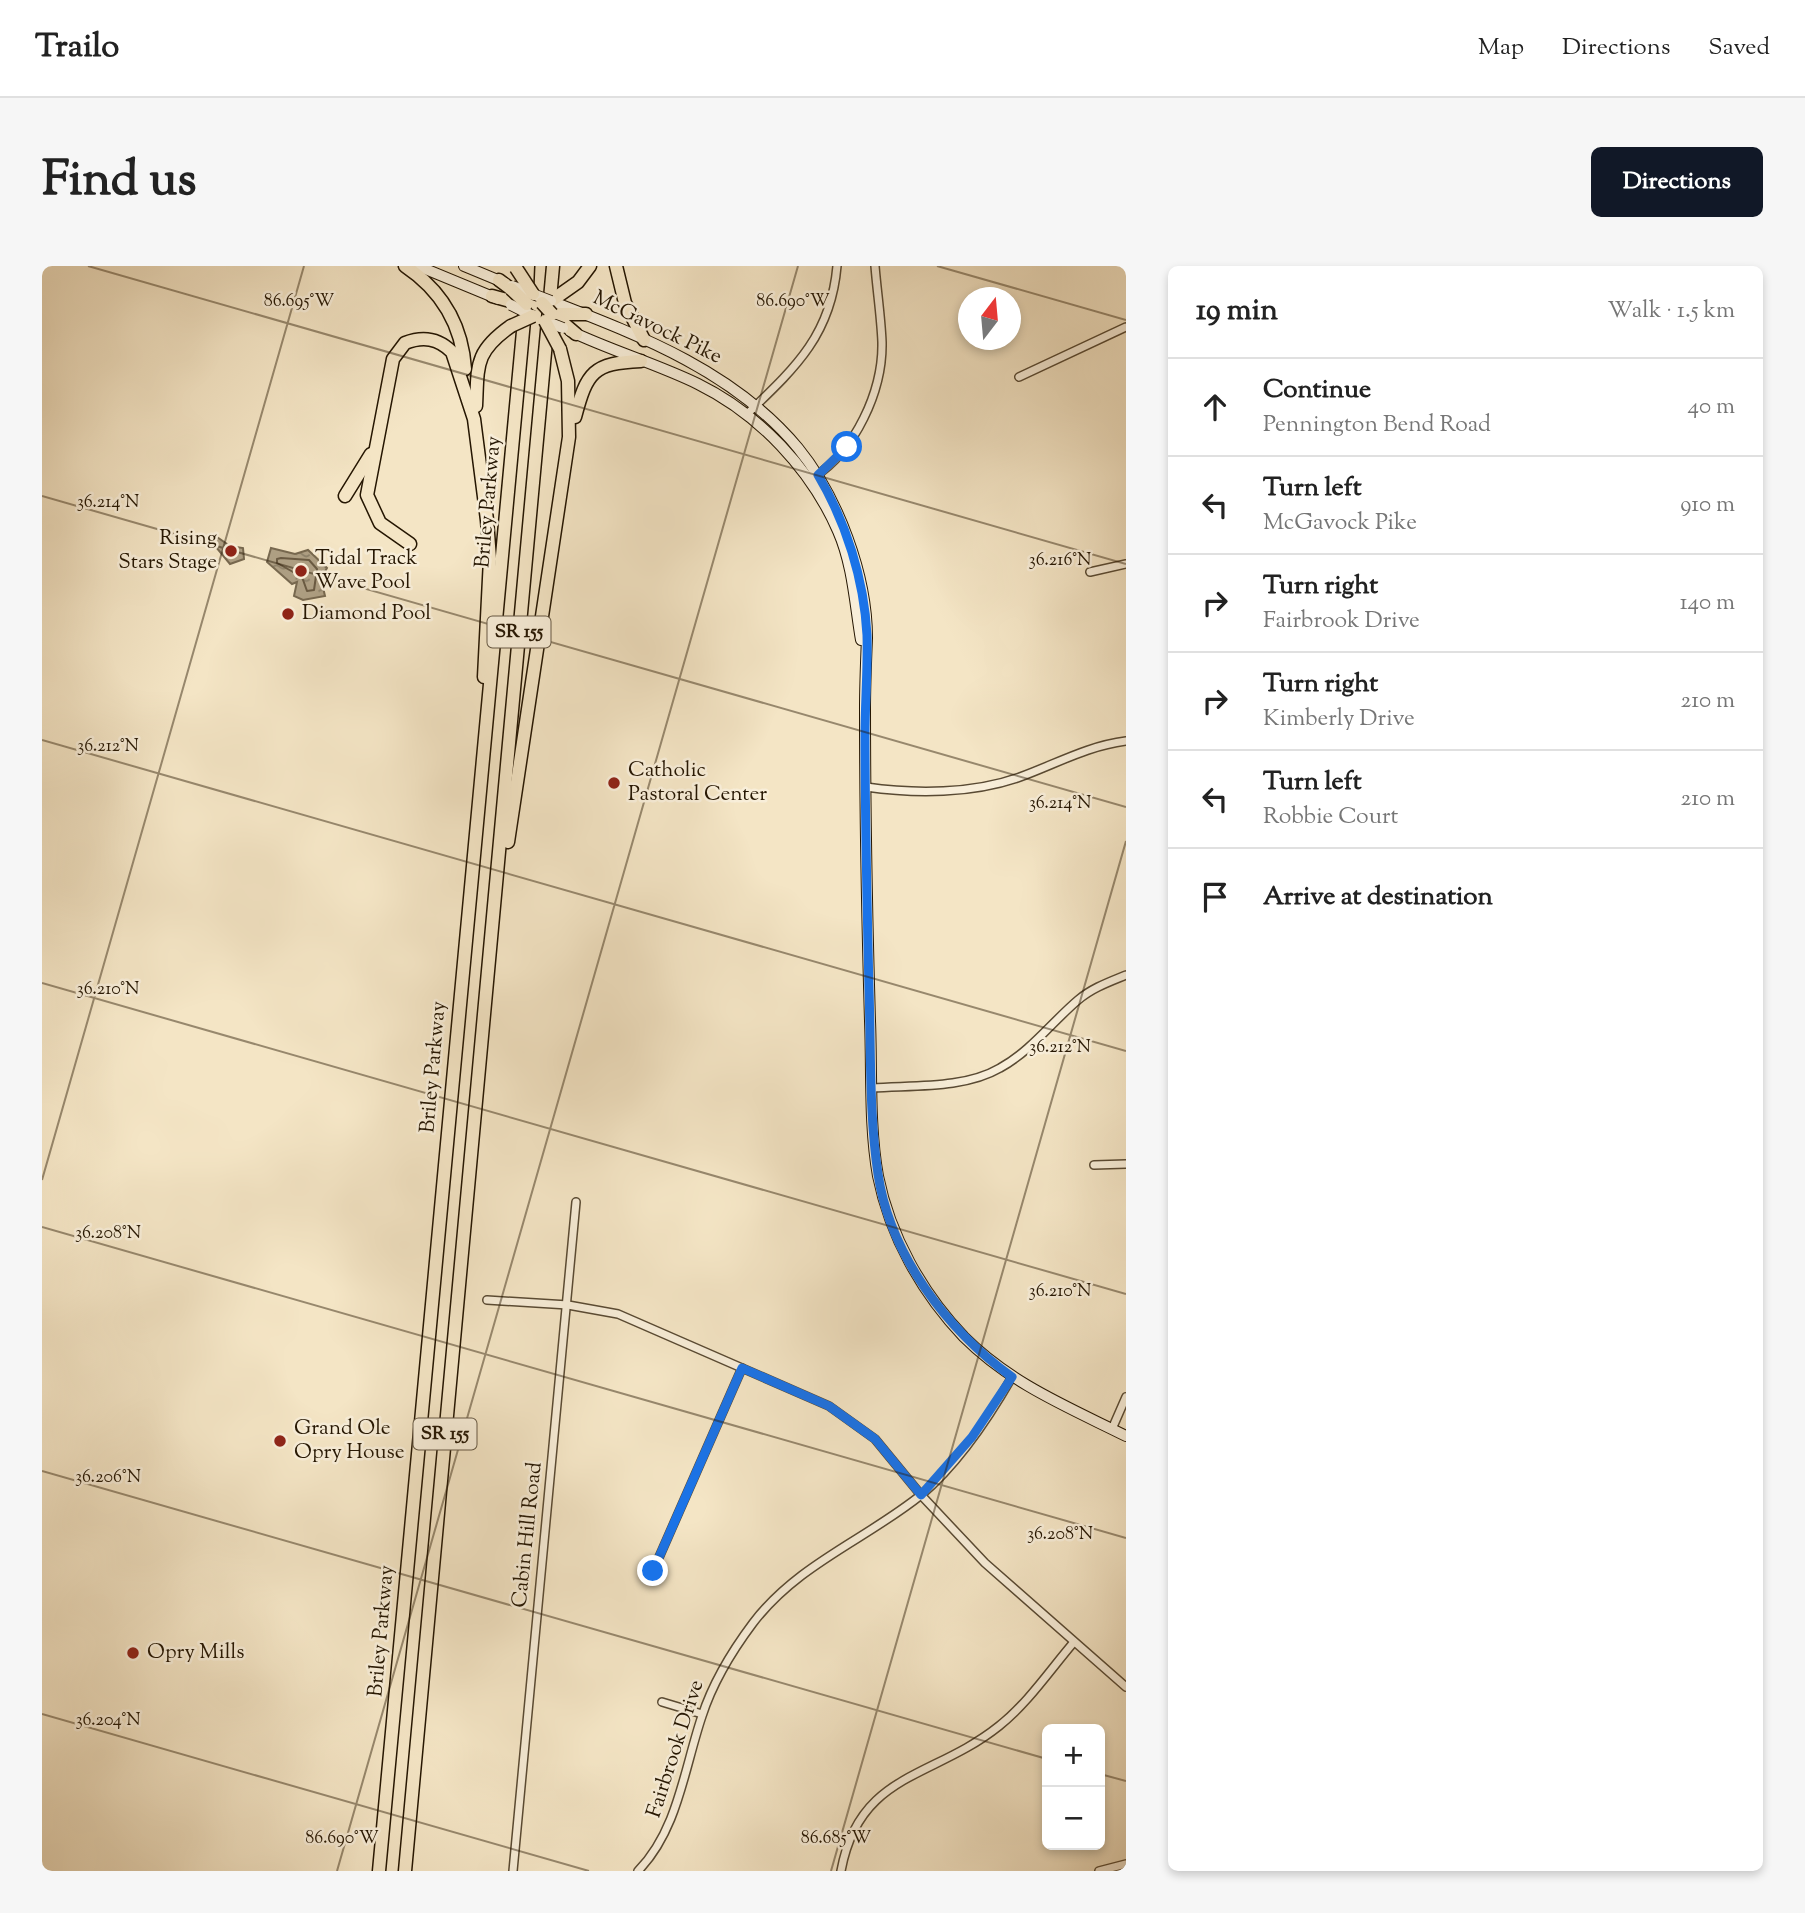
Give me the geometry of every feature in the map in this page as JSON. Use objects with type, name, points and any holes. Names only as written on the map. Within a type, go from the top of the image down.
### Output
[{"type":"highway","points":[[405,266],[433,290],[460,331],[465,383]]},
{"type":"highway","name":"Briley Parkway","points":[[405,1871],[553,266]]},
{"type":"highway","points":[[548,312],[590,266]]},
{"type":"highway","points":[[617,266],[625,303],[644,340]]},
{"type":"highway","points":[[520,267],[548,312],[560,349],[568,381],[569,437]]},
{"type":"highway","name":"Briley Parkway","points":[[379,1871],[478,807],[520,267]]},
{"type":"highway","points":[[499,281],[511,295],[548,312],[576,334]]},
{"type":"highway","points":[[492,296],[511,295]]},
{"type":"highway","points":[[474,419],[477,364],[491,341],[511,326],[548,312],[586,314]]},
{"type":"highway","points":[[410,544],[380,523],[370,505],[368,483],[393,359],[405,343],[427,339],[445,345],[457,361],[465,383],[474,419],[490,559],[478,807]]},
{"type":"highway","points":[[486,998],[569,437],[582,389],[591,376],[608,364],[640,361]]},
{"type":"highway","points":[[345,496],[375,447]]},
{"type":"main road","points":[[418,266],[492,296]]},
{"type":"main road","points":[[464,266],[499,281]]},
{"type":"main road","name":"McGavock Pike","points":[[586,314],[697,365],[755,407],[797,446],[813,477],[838,532],[850,573],[865,662],[872,1088],[878,1176],[905,1253],[948,1318],[972,1345],[1012,1377],[1060,1406],[1126,1436]]},
{"type":"main road","name":"McGavock Pike","points":[[576,334],[699,385],[746,415],[813,477]]},
{"type":"street","points":[[746,415],[811,347],[821,332],[833,296],[837,266]]},
{"type":"street","points":[[813,477],[839,457],[856,432],[880,370],[882,344],[875,266]]},
{"type":"street","points":[[1019,377],[1126,327]]},
{"type":"street","points":[[1090,572],[1126,564]]},
{"type":"street","points":[[866,787],[947,790],[984,788],[1019,778],[1090,747],[1126,741]]},
{"type":"street","points":[[872,1088],[955,1082],[1000,1069],[1036,1042],[1079,999],[1099,985],[1126,975]]},
{"type":"street","points":[[1094,1165],[1126,1164]]},
{"type":"street","name":"Cabin Hill Road","points":[[513,1871],[576,1202]]},
{"type":"street","points":[[487,1300],[568,1306],[618,1314],[829,1406],[875,1439],[921,1495],[985,1563],[1126,1688]]},
{"type":"street","points":[[653,1571],[742,1368]]},
{"type":"street","name":"Fairbrook Drive","points":[[638,1871],[650,1858],[668,1829],[702,1714],[731,1654],[776,1597],[822,1559],[887,1520],[921,1495],[972,1437],[1012,1377]]},
{"type":"street","points":[[1112,1429],[1126,1397]]},
{"type":"street","points":[[841,1871],[852,1832],[867,1808],[886,1790],[998,1727],[1074,1642]]},
{"type":"street","points":[[662,1702],[702,1714]]},
{"type":"street","points":[[1099,1871],[1126,1864]]},
{"type":"water","name":"Rising Stars Stage","points":[[217,537],[230,546],[243,548],[244,559],[230,564],[211,541]]},
{"type":"water","name":"Tidal Track Wave Pool","points":[[271,548],[295,554],[308,550],[327,568],[321,579],[325,596],[303,600],[294,596],[297,582],[292,584],[267,562]]},
{"type":"place","name":"Rising Stars Stage","points":[[231,551]]},
{"type":"place","name":"Tidal Track Wave Pool","points":[[301,571]]},
{"type":"place","name":"Diamond Pool","points":[[288,614]]},
{"type":"place","name":"Catholic Pastoral Center","points":[[614,783]]},
{"type":"place","name":"Grand Ole Opry House","points":[[280,1441]]},
{"type":"place","name":"Opry Mills","points":[[133,1653]]},
{"type":"route","points":[[653,1571],[742,1368],[829,1406],[875,1439],[921,1495],[947,1469],[972,1437],[1012,1377],[990,1361],[962,1334],[925,1287],[892,1224],[878,1176],[872,1088],[866,865],[867,636],[857,573],[845,528],[818,475],[847,447]]}]
